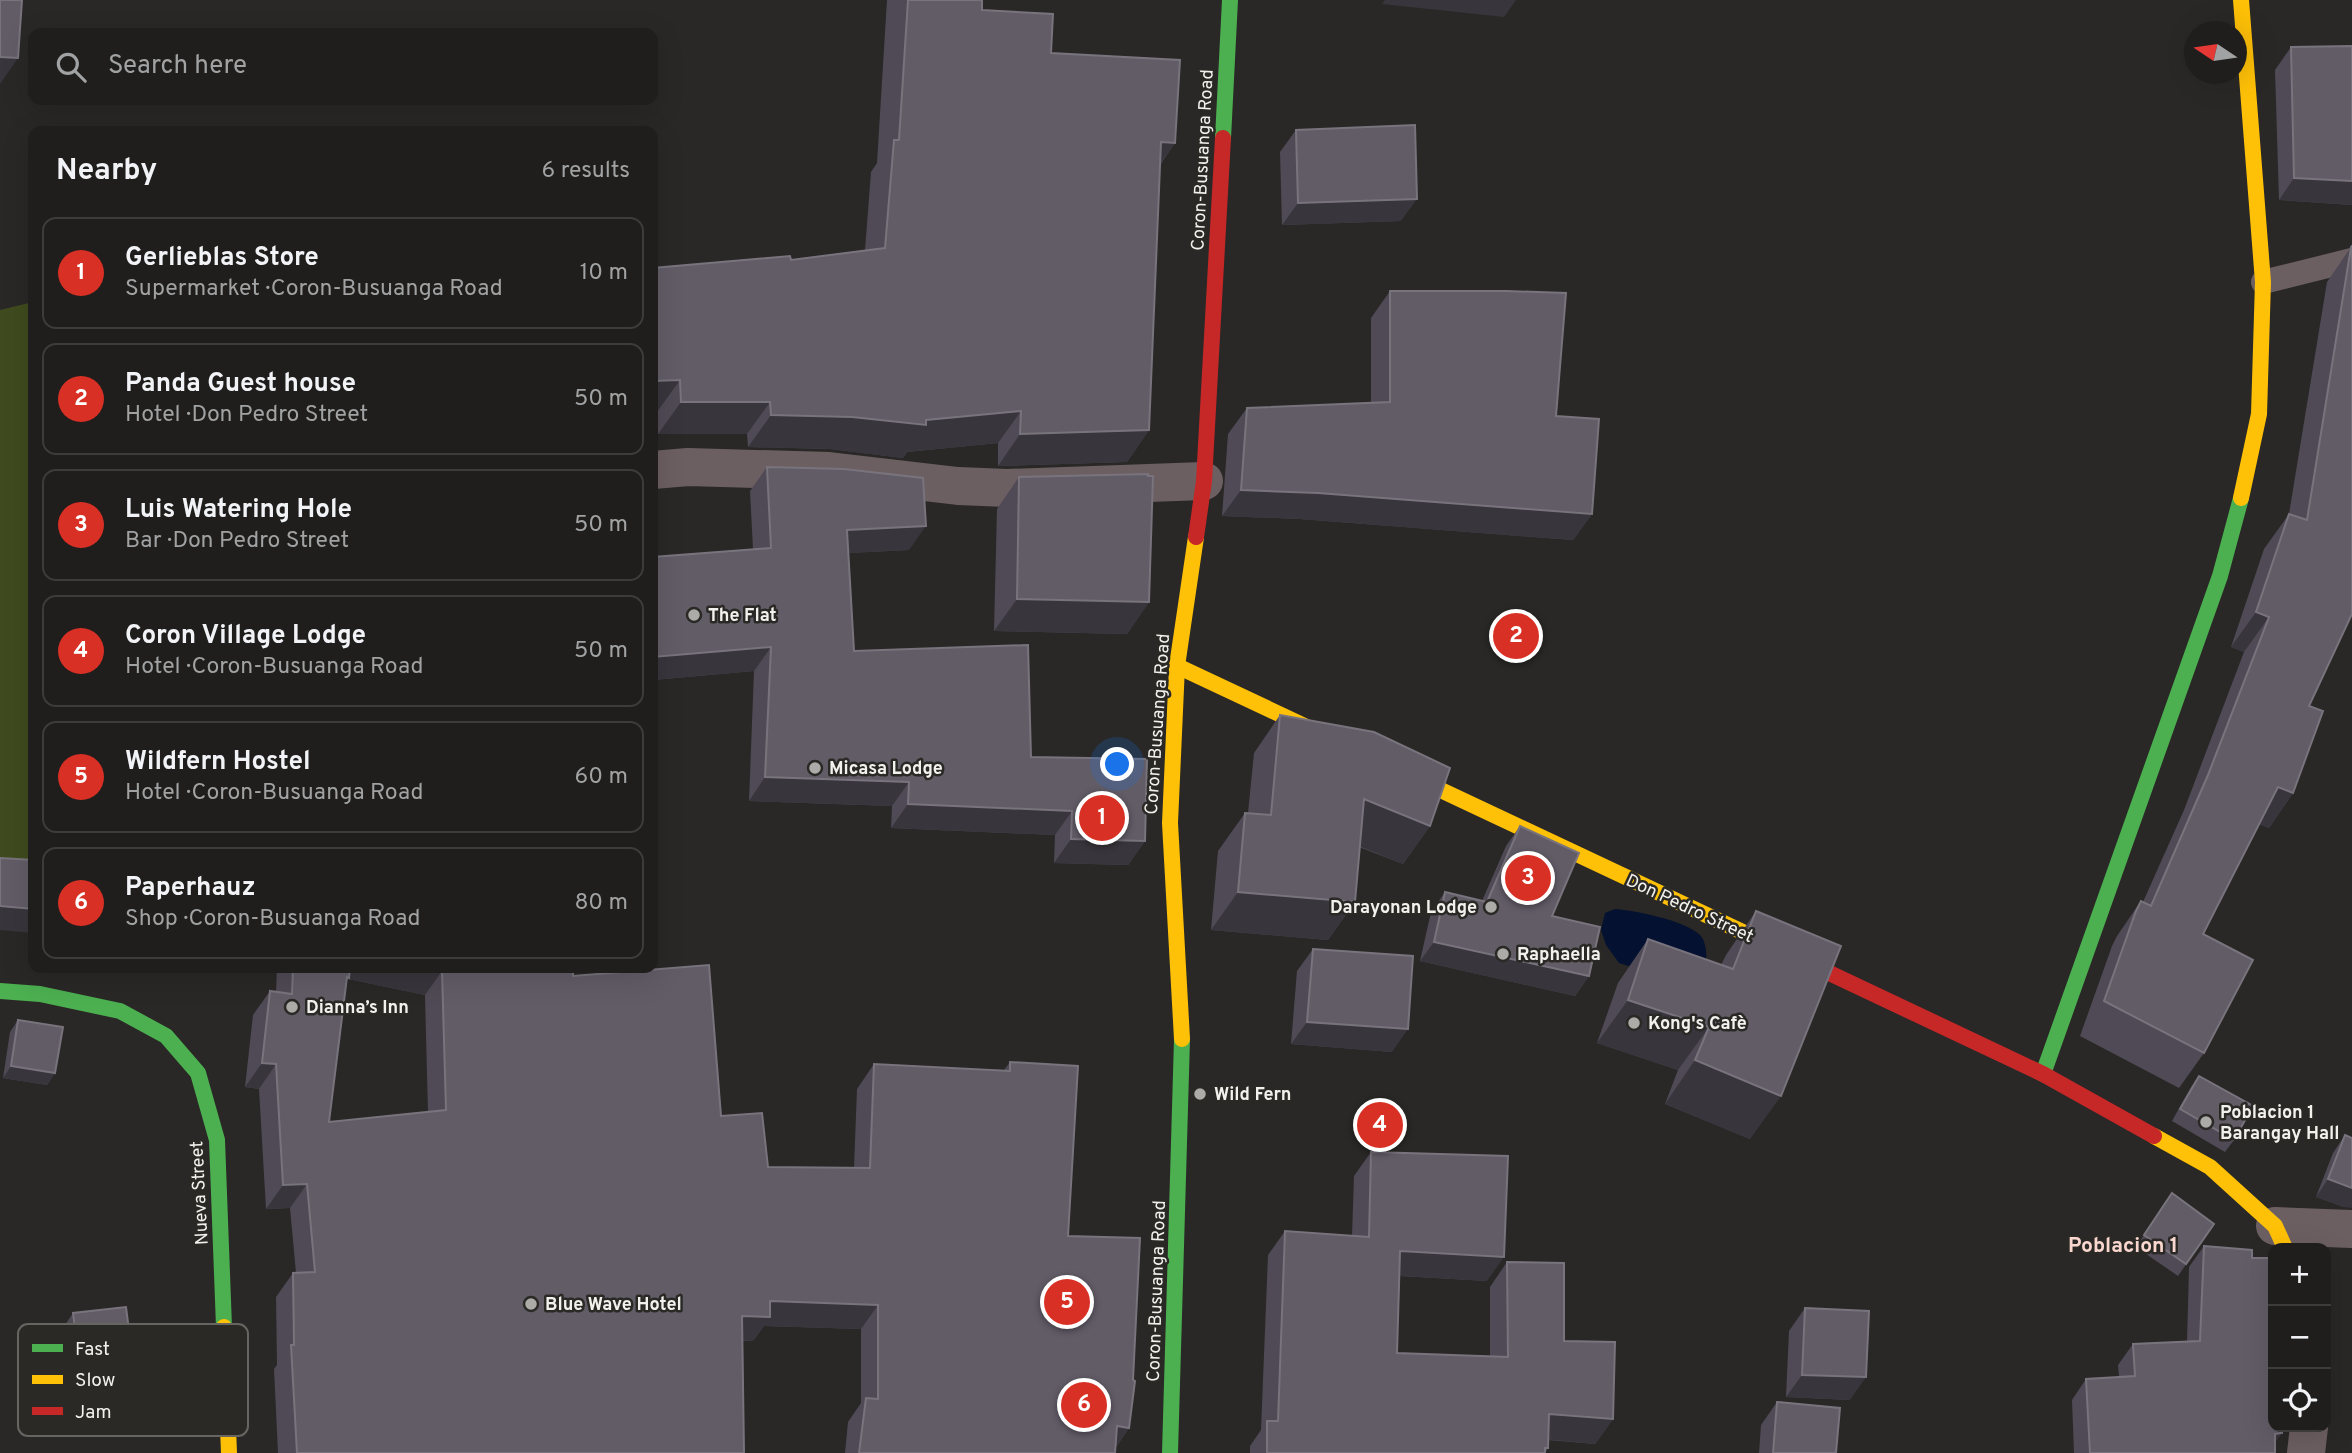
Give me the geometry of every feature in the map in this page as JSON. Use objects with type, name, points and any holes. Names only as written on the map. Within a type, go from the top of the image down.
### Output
[{"type":"street","name":"Coron-Busuanga Road","points":[[1170,1453],[1182,1047],[1170,822],[1177,666],[1204,481],[1230,0]]},
{"type":"street","points":[[2043,1074],[2220,576],[2243,491],[2259,414],[2263,282],[2241,0]]},
{"type":"street","points":[[658,470],[725,467],[829,471],[958,486],[1007,488],[1204,481]]},
{"type":"street","points":[[1177,666],[1340,743]]},
{"type":"street","name":"Don Pedro Street","points":[[1378,761],[2043,1074],[2210,1167],[2280,1237]]},
{"type":"street","name":"Nueva Street","points":[[0,991],[40,994],[120,1011],[166,1036],[198,1073],[217,1140],[224,1324]]},
{"type":"street","points":[[2280,1237],[2352,1229]]},
{"type":"street","points":[[2306,1453],[2308,1432]]},
{"type":"lane","points":[[2263,282],[2352,260]]},
{"type":"green space","points":[[28,303],[28,925],[0,923],[0,310]]},
{"type":"water","points":[[1615,909],[1663,918],[1697,933],[1706,947],[1705,972],[1681,983],[1619,963],[1606,945],[1601,930],[1605,913]]},
{"type":"building","points":[[0,0],[22,0],[18,58],[0,57]]},
{"type":"building","points":[[908,0],[982,0],[982,10],[1053,14],[1051,53],[1180,60],[1175,143],[1161,142],[1149,430],[1020,434],[1021,411],[926,420],[926,425],[852,417],[771,415],[770,402],[681,402],[680,380],[658,381],[658,268],[790,256],[791,260],[885,248],[894,140],[899,140]]},
{"type":"building","points":[[2352,46],[2352,181],[2294,178],[2291,47]]},
{"type":"building","points":[[1415,125],[1417,199],[1298,203],[1296,130]]},
{"type":"building","points":[[2352,246],[2352,614],[2309,706],[2323,711],[2293,793],[2278,787],[2203,934],[2253,960],[2204,1053],[2104,1001],[2136,911],[2141,901],[2151,906],[2208,775],[2269,617],[2256,612],[2289,514],[2307,520]]},
{"type":"building","points":[[1390,291],[1566,293],[1556,416],[1599,419],[1592,514],[1318,493],[1241,490],[1247,408],[1390,402]]},
{"type":"building","points":[[767,467],[844,469],[923,478],[926,526],[847,530],[854,651],[1028,645],[1031,757],[1147,759],[1145,841],[1071,839],[1072,811],[908,804],[909,782],[765,777],[771,647],[658,657],[658,557],[771,548]]},
{"type":"building","points":[[1153,476],[1149,602],[1017,599],[1019,477]]},
{"type":"building","points":[[1280,715],[1374,732],[1450,768],[1430,826],[1364,799],[1355,902],[1238,892],[1245,813],[1271,815]]},
{"type":"building","points":[[1520,826],[1579,853],[1552,916],[1600,927],[1589,976],[1434,942],[1445,892],[1487,902]]},
{"type":"building","points":[[0,858],[28,860],[28,909],[0,906]]},
{"type":"building","points":[[1756,911],[1841,946],[1781,1096],[1695,1060],[1709,1027],[1628,1000],[1648,939],[1733,969]]},
{"type":"building","points":[[1313,949],[1413,956],[1408,1029],[1307,1022]]},
{"type":"building","points":[[709,965],[721,1116],[762,1113],[768,1167],[870,1168],[874,1064],[1010,1071],[1010,1062],[1078,1066],[1068,1236],[1140,1238],[1135,1381],[1129,1428],[1117,1426],[1115,1453],[859,1453],[866,1398],[878,1399],[878,1305],[770,1301],[770,1317],[742,1316],[744,1453],[297,1453],[291,1345],[294,1345],[293,1273],[315,1272],[307,1184],[283,1185],[276,1064],[262,1063],[270,991],[292,994],[293,973],[350,973],[329,1122],[446,1110],[442,973],[573,973],[573,976],[658,973],[658,969]]},
{"type":"building","points":[[18,1020],[63,1027],[55,1073],[11,1066]]},
{"type":"building","points":[[2199,1076],[2253,1106],[2234,1140],[2180,1109]]},
{"type":"building","points":[[2345,1135],[2352,1138],[2352,1188],[2328,1179]]},
{"type":"building","points":[[1371,1152],[1508,1156],[1504,1257],[1400,1251],[1397,1353],[1508,1357],[1507,1262],[1564,1263],[1564,1341],[1615,1342],[1613,1419],[1549,1414],[1548,1448],[1545,1448],[1545,1453],[1267,1453],[1267,1421],[1278,1421],[1285,1231],[1369,1237]]},
{"type":"building","points":[[2172,1193],[2214,1224],[2186,1264],[2144,1235]]},
{"type":"building","points":[[2204,1246],[2252,1250],[2252,1258],[2268,1258],[2268,1432],[2282,1432],[2275,1434],[2275,1453],[2090,1453],[2086,1379],[2135,1376],[2133,1344],[2200,1341]]},
{"type":"building","points":[[126,1307],[128,1324],[74,1324],[73,1313]]},
{"type":"building","points":[[1805,1308],[1869,1311],[1866,1377],[1802,1375]]},
{"type":"building","points":[[1777,1402],[1840,1408],[1836,1453],[1773,1453]]},
{"type":"traffic: fast","points":[[1223,138],[1230,0]]},
{"type":"traffic: fast","points":[[2043,1074],[2220,576],[2241,498]]},
{"type":"traffic: fast","points":[[0,991],[40,994],[120,1011],[166,1036],[198,1073],[217,1140],[224,1324]]},
{"type":"traffic: fast","points":[[1170,1453],[1182,1039]]},
{"type":"traffic: slow","points":[[2241,0],[2263,282],[2259,414],[2241,498]]},
{"type":"traffic: slow","points":[[1182,1039],[1170,823],[1177,666],[1196,537]]},
{"type":"traffic: slow","points":[[1177,666],[1330,738]]},
{"type":"traffic: slow","points":[[1394,768],[1787,953]]},
{"type":"traffic: slow","points":[[2154,1136],[2210,1167],[2275,1226],[2283,1243]]},
{"type":"traffic: slow","points":[[228,1436],[229,1453]]},
{"type":"traffic: jam","points":[[1196,537],[1204,481],[1223,138]]},
{"type":"traffic: jam","points":[[1787,953],[2043,1074],[2154,1136]]},
{"type":"place","name":"The Flat","points":[[694,615]]},
{"type":"place","name":"Panda Guest house","points":[[1516,636]]},
{"type":"place","name":"Micasa Lodge","points":[[815,768]]},
{"type":"place","name":"Gerlieblas Store","points":[[1102,818]]},
{"type":"place","name":"Luis Watering Hole","points":[[1528,878]]},
{"type":"place","name":"Darayonan Lodge","points":[[1491,907]]},
{"type":"place","name":"Raphaella","points":[[1503,954]]},
{"type":"place","name":"Dianna’s Inn","points":[[292,1007]]},
{"type":"place","name":"Kong's Cafè","points":[[1634,1023]]},
{"type":"place","name":"Wild Fern","points":[[1200,1094]]},
{"type":"place","name":"Poblacion 1 Barangay Hall","points":[[2206,1122]]},
{"type":"place","name":"Coron Village Lodge","points":[[1380,1125]]},
{"type":"place","name":"Wildfern Hostel","points":[[1067,1302]]},
{"type":"place","name":"Blue Wave Hotel","points":[[531,1304]]},
{"type":"place","name":"Paperhauz","points":[[1084,1405]]},
{"type":"district","name":"Poblacion 1","points":[[2123,1245]]}]
